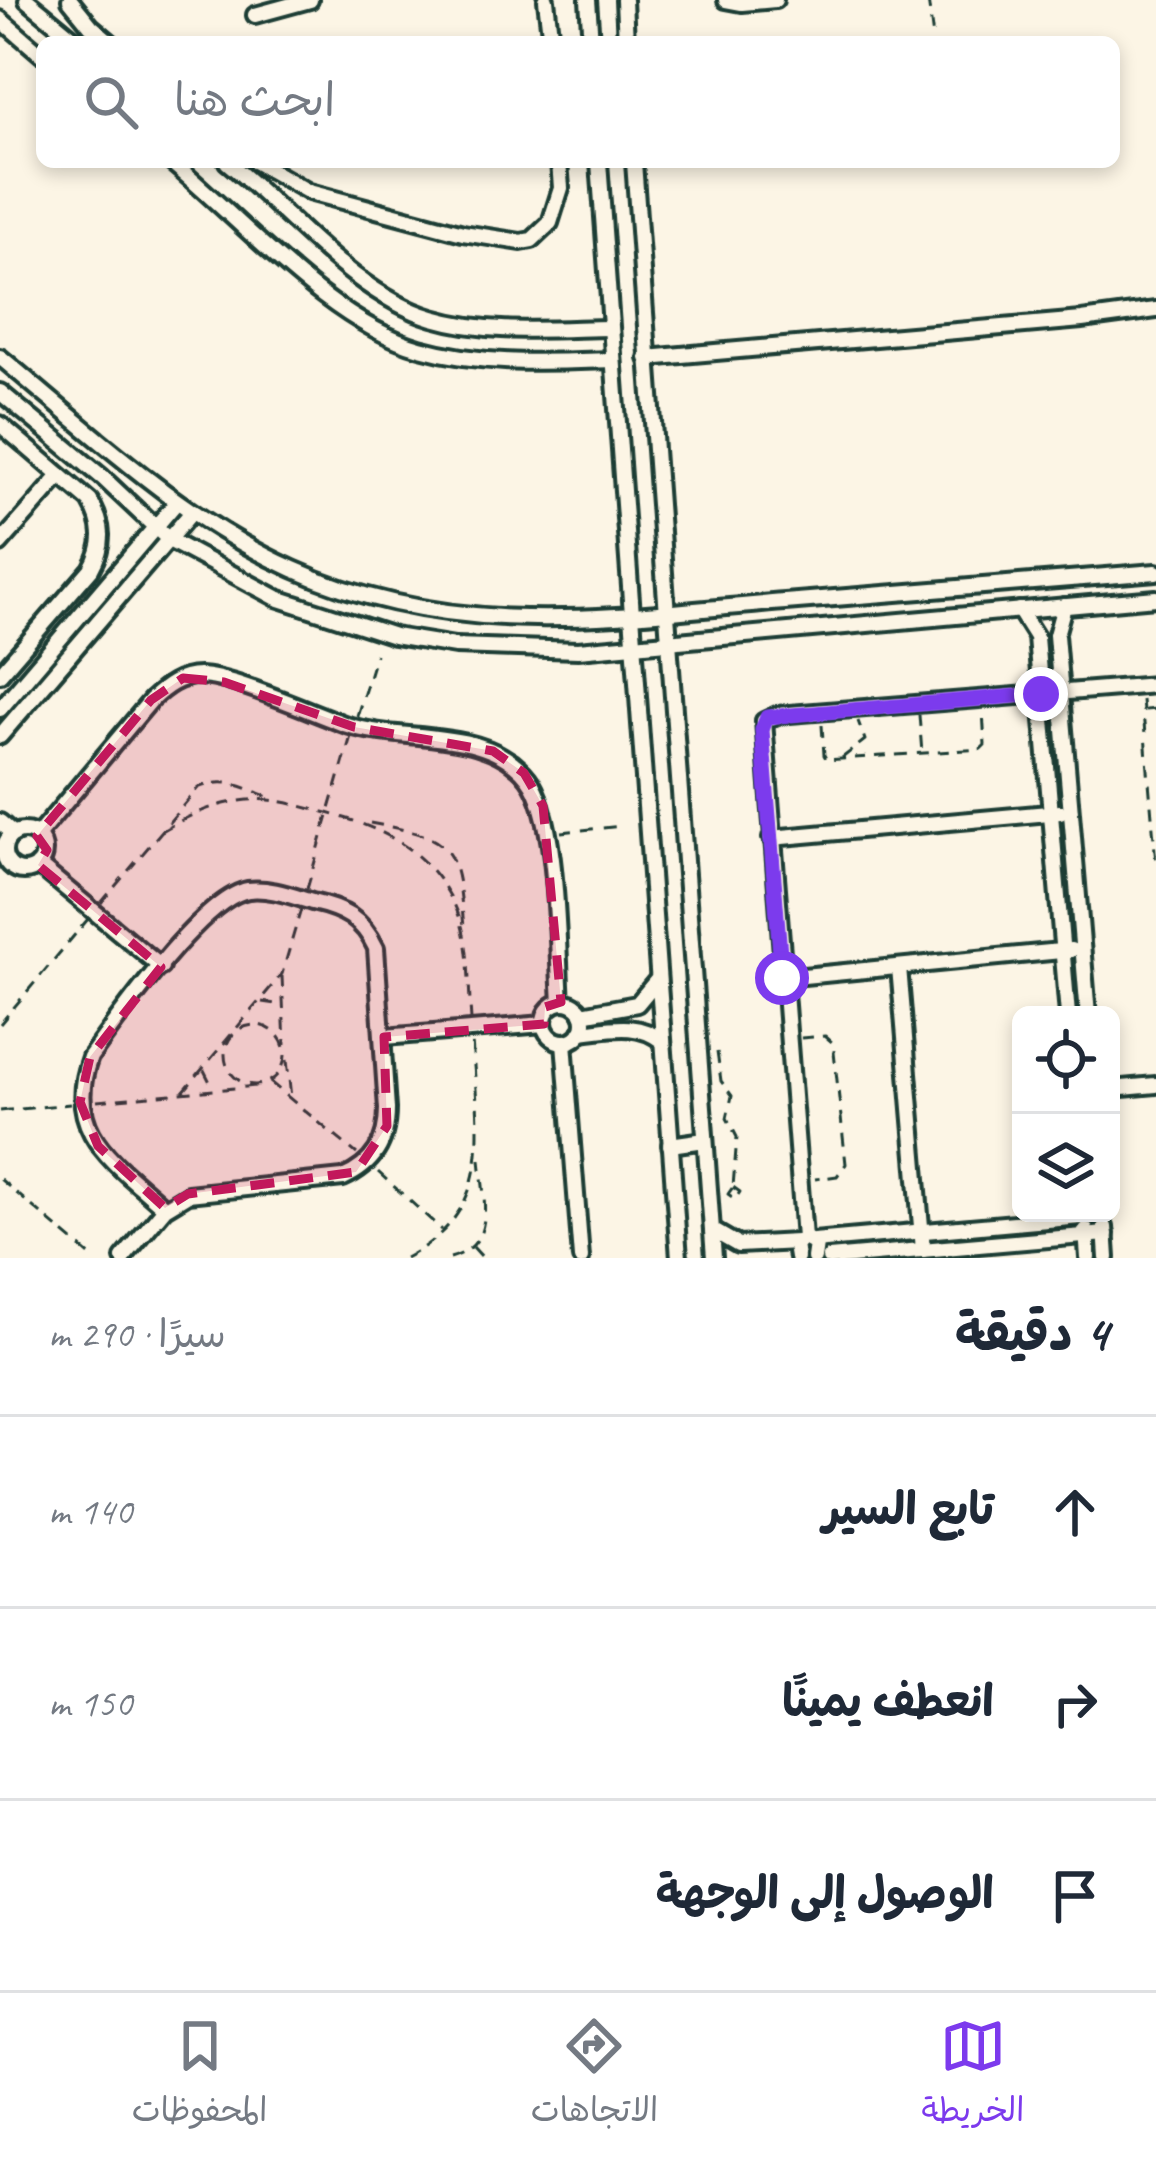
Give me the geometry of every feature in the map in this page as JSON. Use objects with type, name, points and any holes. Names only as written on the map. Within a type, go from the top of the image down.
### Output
[{"type":"street","points":[[27,0],[71,36]]},
{"type":"street","points":[[70,0],[103,36]]},
{"type":"street","points":[[255,15],[310,0]]},
{"type":"street","points":[[546,0],[550,36]]},
{"type":"street","points":[[588,0],[591,36]]},
{"type":"street","points":[[623,0],[626,36]]},
{"type":"street","points":[[726,0],[775,0]]},
{"type":"street","points":[[0,20],[36,50]]},
{"type":"street","points":[[178,168],[334,302],[374,330],[416,347],[486,361],[613,360]]},
{"type":"street","points":[[234,168],[347,268],[393,302],[432,318],[482,327],[610,328]]},
{"type":"street","points":[[267,168],[309,192],[521,242],[550,223],[561,188],[560,168]]},
{"type":"street","points":[[599,168],[679,1258]]},
{"type":"street","points":[[634,168],[714,1258]]},
{"type":"street","points":[[647,358],[1156,310]]},
{"type":"street","points":[[0,357],[176,503],[294,570],[405,606],[520,620],[1156,572]]},
{"type":"street","points":[[0,392],[169,540],[277,598],[394,635],[516,651],[632,646],[1156,598]]},
{"type":"street","points":[[0,424],[89,501],[103,535],[91,569],[0,674]]},
{"type":"street","points":[[0,544],[60,476]]},
{"type":"street","points":[[0,709],[176,503]]},
{"type":"street","points":[[0,736],[192,512]]},
{"type":"street","points":[[1064,606],[1056,635],[1087,1006]]},
{"type":"street","points":[[1019,610],[1036,637],[1066,1006]]},
{"type":"street","points":[[1036,637],[1056,635]]},
{"type":"street","points":[[37,836],[166,686],[201,676],[354,727],[494,751],[524,773],[536,789],[548,833],[561,1002]]},
{"type":"street","points":[[803,1245],[762,726],[772,715],[1148,685]]},
{"type":"street","points":[[771,838],[1071,811]]},
{"type":"street","points":[[0,822],[14,834]]},
{"type":"street","points":[[22,831],[37,836],[44,850],[38,865],[25,872],[5,872],[2,848],[14,834],[22,831]]},
{"type":"street","points":[[38,865],[161,967]]},
{"type":"street","points":[[123,1258],[165,1208],[188,1194],[343,1178],[368,1163],[383,1140],[387,1126],[384,1037],[376,948],[344,910],[261,890],[230,895],[206,914],[89,1057],[80,1102],[86,1126],[98,1146],[165,1208]]},
{"type":"street","points":[[782,978],[1082,949]]},
{"type":"street","points":[[899,967],[923,1250]]},
{"type":"street","points":[[582,1014],[627,1008],[646,998],[658,980]]},
{"type":"street","points":[[564,1042],[548,1035],[544,1024],[548,1009],[561,1002],[573,1005],[582,1014],[581,1032]]},
{"type":"street","points":[[627,1008],[629,1027]]},
{"type":"street","points":[[384,1037],[544,1024]]},
{"type":"street","points":[[564,1042],[581,1032],[629,1027],[647,1030],[662,1041]]},
{"type":"street","points":[[564,1042],[581,1258]]},
{"type":"street","points":[[1120,1088],[1156,1085]]},
{"type":"street","points":[[670,1145],[705,1140]]},
{"type":"street","points":[[712,1230],[748,1252],[1017,1222]]},
{"type":"street","points":[[1085,1222],[1088,1258]]},
{"type":"street","points":[[1105,1222],[1108,1258]]},
{"type":"street","points":[[829,1258],[1106,1234]]},
{"type":"street","points":[[803,1245],[817,1248],[814,1258]]},
{"type":"path","points":[[928,0],[933,36]]},
{"type":"path","points":[[1148,685],[1143,711],[1156,863]]},
{"type":"path","points":[[821,711],[824,758],[922,753],[983,748],[982,698]]},
{"type":"path","points":[[1143,711],[1156,709]]},
{"type":"path","points":[[919,714],[922,753]]},
{"type":"path","points":[[842,759],[865,740],[857,719]]},
{"type":"path","points":[[0,1024],[199,788],[229,781],[273,799],[420,832],[447,849],[459,879],[486,1224],[473,1247],[450,1258]]},
{"type":"path","points":[[162,831],[204,809],[273,799]]},
{"type":"path","points":[[292,1100],[282,974],[328,813]]},
{"type":"path","points":[[366,823],[419,855],[455,906],[465,935]]},
{"type":"path","points":[[548,833],[622,826]]},
{"type":"path","points":[[183,1092],[282,974]]},
{"type":"path","points":[[261,1001],[282,1005]]},
{"type":"path","points":[[0,1111],[256,1086],[270,1082],[284,1065],[280,1037],[268,1028],[247,1026],[234,1033],[226,1046],[227,1067],[236,1079],[256,1086]]},
{"type":"path","points":[[788,1040],[824,1036],[833,1043],[846,1165],[837,1176],[800,1180]]},
{"type":"path","points":[[717,1052],[722,1081],[732,1096],[727,1118],[737,1137],[733,1187]]},
{"type":"path","points":[[204,1069],[214,1089]]},
{"type":"path","points":[[270,1082],[443,1232]]},
{"type":"path","points":[[405,1258],[443,1232],[468,1196],[480,1154]]},
{"type":"path","points":[[0,1180],[93,1258]]},
{"type":"path","points":[[473,1247],[483,1258]]},
{"type":"highlighted area","points":[[183,678],[224,682],[354,727],[493,751],[524,773],[543,806],[561,1002],[545,1007],[544,1024],[384,1037],[387,1126],[356,1172],[188,1194],[165,1208],[98,1146],[80,1102],[90,1057],[161,967],[38,865],[47,850],[37,836],[151,700]]},
{"type":"route","points":[[782,978],[762,730],[767,717],[1041,694]]}]
